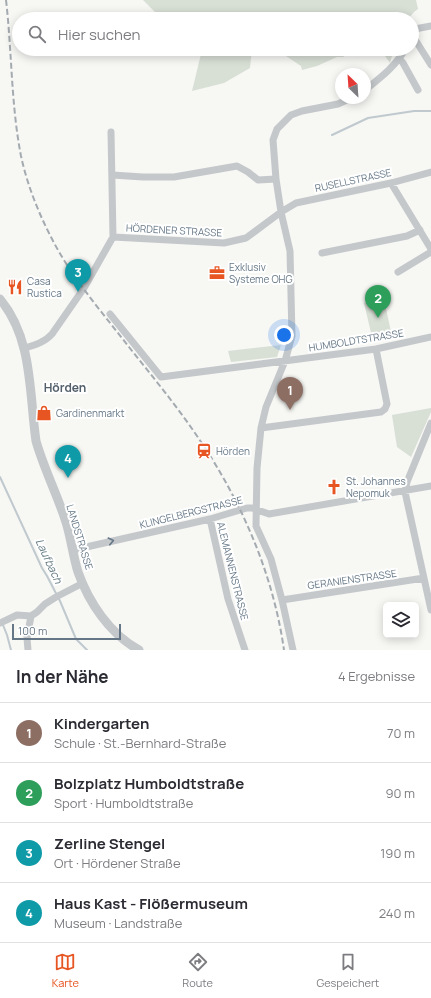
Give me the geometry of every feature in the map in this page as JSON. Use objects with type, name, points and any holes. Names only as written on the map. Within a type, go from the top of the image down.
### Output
[{"type":"street","points":[[419,28],[431,26]]},
{"type":"street","points":[[419,45],[431,65]]},
{"type":"street","points":[[371,85],[402,56]]},
{"type":"street","points":[[400,59],[418,90]]},
{"type":"street","points":[[293,650],[271,559],[256,526],[257,468],[261,428],[266,407],[285,361],[292,336],[290,251],[281,212],[276,179],[273,140],[278,129],[291,115],[302,111],[338,104]]},
{"type":"street","points":[[111,132],[113,237]]},
{"type":"street","points":[[112,175],[143,178],[174,177],[237,166],[258,180],[276,179]]},
{"type":"street","name":"RUSELLSTRASSE","points":[[281,212],[296,203],[391,183],[431,172]]},
{"type":"street","points":[[391,183],[431,249]]},
{"type":"street","name":"HÖRDENER STRASSE","points":[[25,348],[41,343],[48,339],[52,334],[84,288],[113,237],[224,243],[246,238],[281,212]]},
{"type":"street","points":[[322,253],[407,236],[420,230]]},
{"type":"street","points":[[398,272],[431,252]]},
{"type":"street","name":"LANDSTRASSE","points":[[0,299],[14,319],[25,348],[36,441],[65,521],[82,582],[92,601],[113,631],[124,641],[139,650]]},
{"type":"street","name":"HUMBOLDTSTRASSE","points":[[110,314],[161,377],[376,349],[431,337]]},
{"type":"street","points":[[261,428],[381,412],[385,409],[387,404],[376,349]]},
{"type":"street","points":[[431,423],[407,482],[405,492],[431,610]]},
{"type":"street","name":"KLINGELBERGSTRASSE","points":[[73,550],[210,519],[247,508],[256,509],[269,514],[405,492],[431,486]]},
{"type":"street","name":"ALEMANNENSTRASSE","points":[[210,519],[228,599],[244,650]]},
{"type":"street","name":"GERANIENSTRASSE","points":[[282,600],[424,578]]},
{"type":"street","points":[[0,623],[17,615],[31,616],[45,604],[82,582]]},
{"type":"street","points":[[28,650],[27,638],[31,616]]},
{"type":"shaded area","points":[[143,0],[416,0],[418,9],[414,12],[155,12]]},
{"type":"shaded area","points":[[201,56],[251,56],[250,68],[224,83],[192,91]]},
{"type":"shaded area","points":[[286,56],[344,57],[337,57],[317,66],[302,70],[301,66]]},
{"type":"shaded area","points":[[385,56],[392,56],[390,63]]},
{"type":"shaded area","points":[[384,299],[391,332],[372,337],[364,303]]},
{"type":"shaded area","points":[[281,345],[277,357],[231,362],[228,351]]},
{"type":"shaded area","points":[[431,408],[431,412],[411,457],[397,447],[392,415]]},
{"type":"waterway","points":[[332,135],[368,118],[414,111],[431,111]]},
{"type":"waterway","name":"Laufbach","points":[[0,477],[42,568],[60,601],[76,639],[87,650]]},
{"type":"waterway","points":[[3,625],[11,650]]},
{"type":"railway","points":[[6,0],[15,117],[23,166],[37,208],[59,252],[77,280],[181,413],[213,460],[228,486],[253,538],[263,565],[279,621],[284,650]]},
{"type":"place","name":"Exklusiv Systeme OHG","points":[[217,273]]},
{"type":"place","name":"Casa Rustica","points":[[15,287]]},
{"type":"place","name":"Zerline Stengel","points":[[78,292]]},
{"type":"place","name":"Bolzplatz Humboldtstraße","points":[[378,318]]},
{"type":"place","name":"Kindergarten","points":[[290,410]]},
{"type":"place","name":"Gardinenmarkt","points":[[44,413]]},
{"type":"place","name":"Hörden","points":[[204,451]]},
{"type":"place","name":"Haus Kast - Flößermuseum","points":[[68,478]]},
{"type":"place","name":"St. Johannes Nepomuk","points":[[334,487]]},
{"type":"district","name":"Hörden","points":[[65,388]]}]
